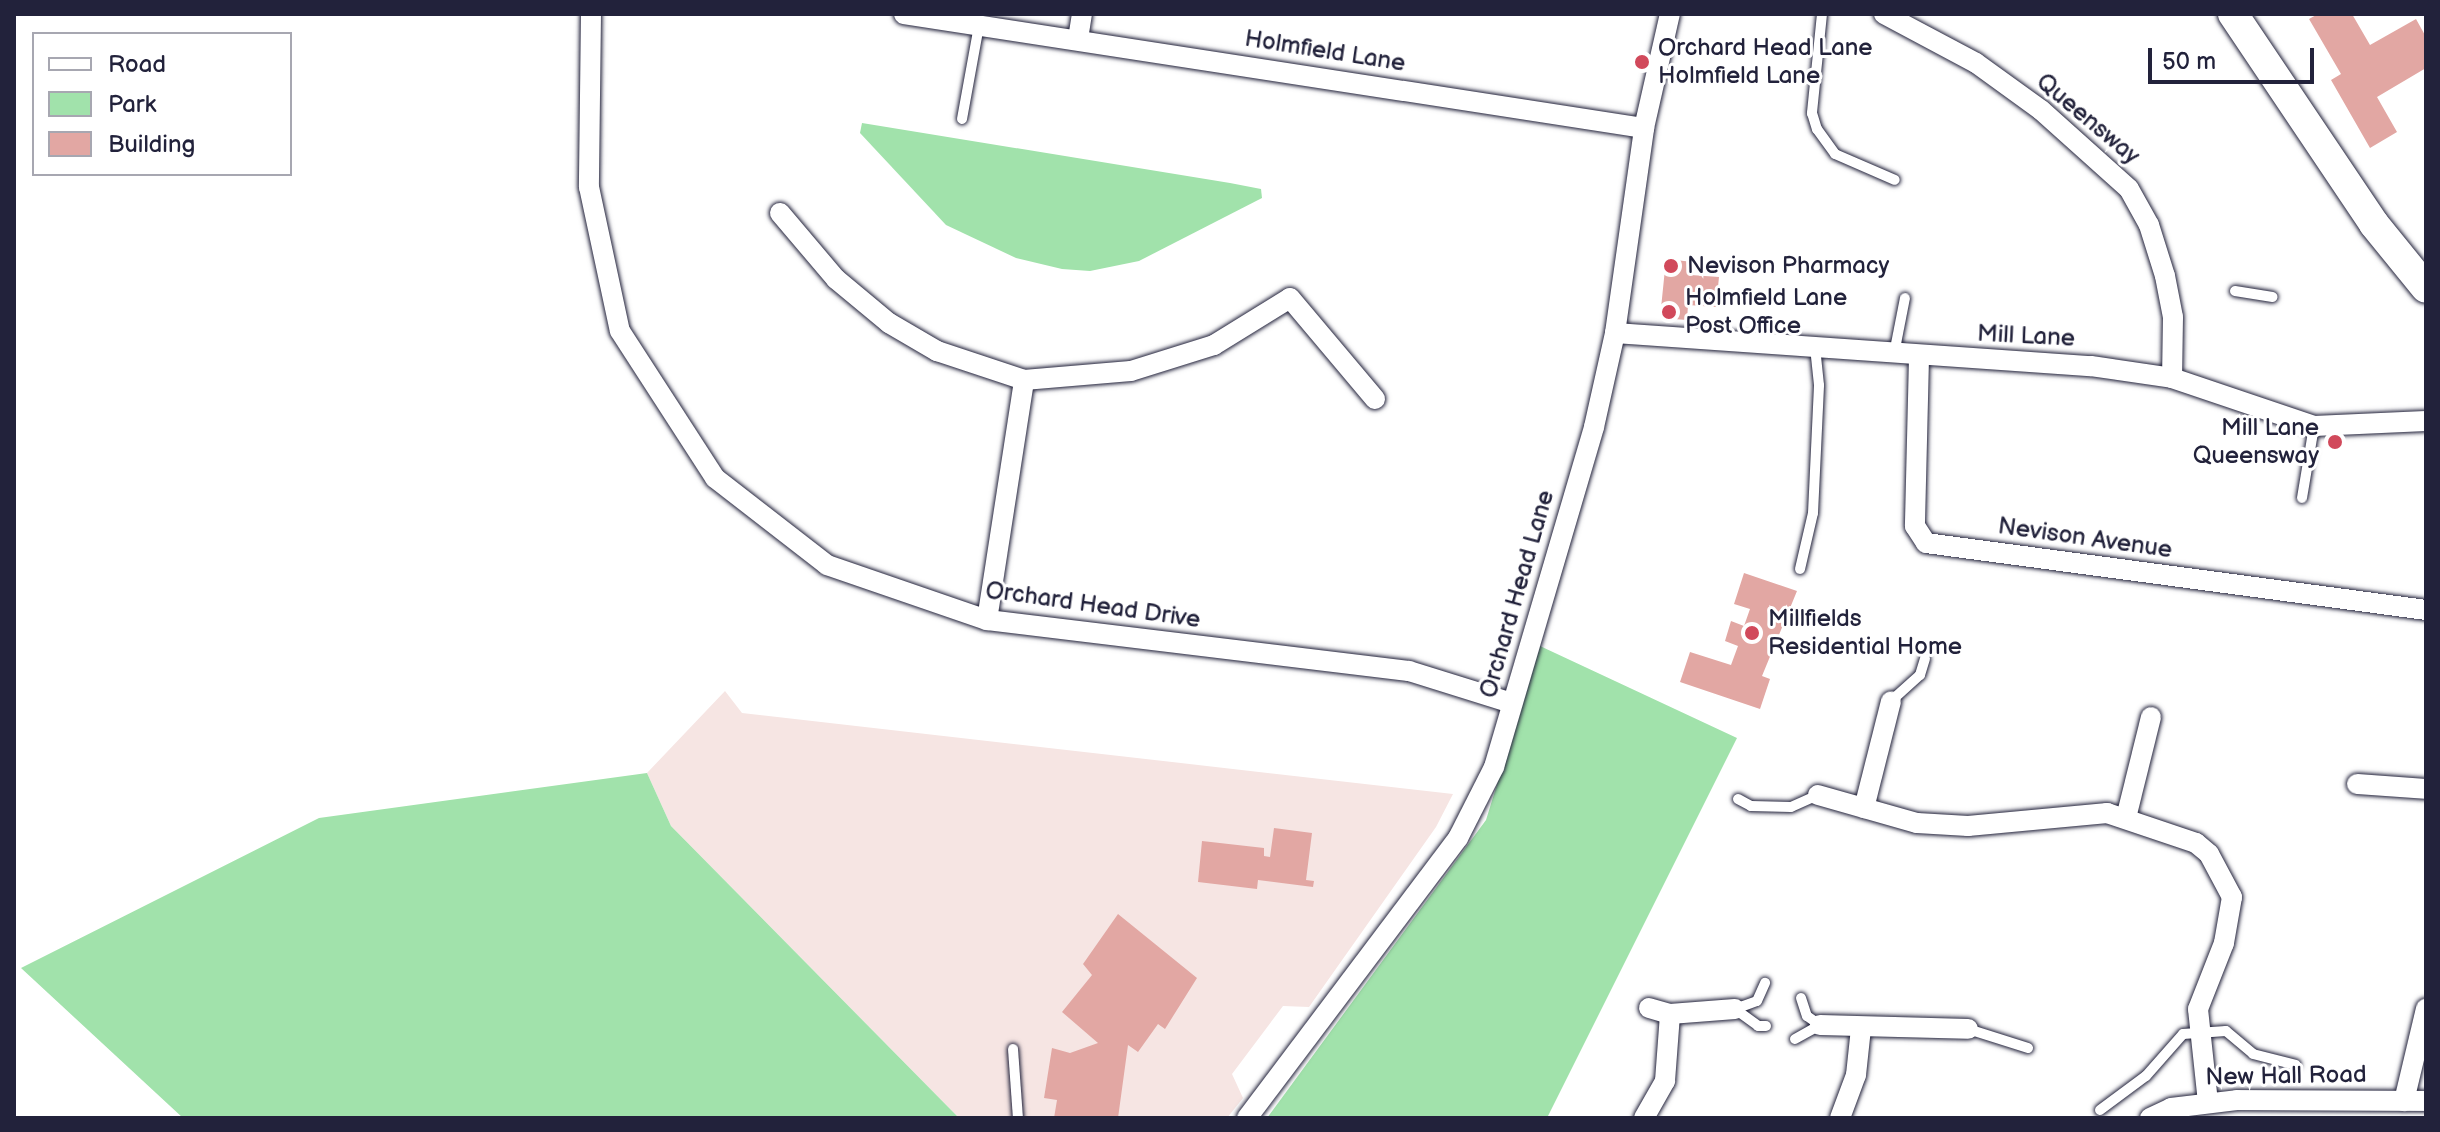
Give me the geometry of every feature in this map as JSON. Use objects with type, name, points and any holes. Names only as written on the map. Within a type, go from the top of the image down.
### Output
[{"type":"street","name":"Orchard Head Drive","points":[[591,14],[589,187],[620,331],[715,478],[827,565],[987,620],[1409,671],[1512,703]]},
{"type":"street","name":"Holmfield Lane","points":[[904,14],[1644,128]]},
{"type":"street","points":[[1078,39],[1082,14]]},
{"type":"street","name":"Orchard Head Lane","points":[[1247,1118],[1458,838],[1494,767],[1594,427],[1615,333],[1644,128],[1670,14]]},
{"type":"street","name":"Queensway","points":[[1884,14],[1976,63],[2041,110],[2129,189],[2149,225],[2165,276],[2173,317],[2172,378]]},
{"type":"street","points":[[2233,14],[2374,224],[2426,288]]},
{"type":"street","points":[[780,213],[836,279],[889,323],[937,351],[1024,380],[1131,371],[1214,345],[1290,298],[1375,399]]},
{"type":"street","name":"Mill Lane","points":[[1615,333],[1919,358],[2091,366],[2172,378],[2314,426],[2426,421]]},
{"type":"street","name":"Nevison Avenue","points":[[1919,358],[1915,526],[1926,543],[2426,610]]},
{"type":"street","points":[[987,620],[1024,380]]},
{"type":"street","points":[[1864,808],[1891,701]]},
{"type":"street","points":[[2126,818],[2151,717]]},
{"type":"street","points":[[2357,784],[2426,789]]},
{"type":"street","points":[[1818,795],[1917,823],[1968,826],[2073,813],[2126,818],[2196,843],[2209,854],[2232,897],[2224,943],[2198,1009],[2197,1031],[2208,1102]]},
{"type":"street","points":[[1649,1008],[1670,1014],[1735,1009]]},
{"type":"street","points":[[2404,1101],[2426,1009]]},
{"type":"street","points":[[1644,1118],[1665,1081],[1670,1014]]},
{"type":"street","points":[[1820,1025],[1861,1028],[1896,1024],[1968,1029]]},
{"type":"street","points":[[1840,1118],[1856,1075],[1861,1028]]},
{"type":"street","name":"New Hall Road","points":[[2150,1118],[2208,1102],[2426,1101]]},
{"type":"lane","points":[[1822,14],[1812,113],[1817,129],[1835,154],[1895,180]]},
{"type":"lane","points":[[962,119],[979,25]]},
{"type":"lane","points":[[2235,291],[2273,297]]},
{"type":"lane","points":[[1894,356],[1905,298]]},
{"type":"lane","points":[[1800,569],[1813,513],[1819,385],[1815,349]]},
{"type":"lane","points":[[2302,498],[2314,426]]},
{"type":"lane","points":[[1891,701],[1920,675],[1925,659]]},
{"type":"lane","points":[[1738,799],[1751,806],[1791,807],[1818,795]]},
{"type":"lane","points":[[1735,1009],[1757,1001],[1765,983]]},
{"type":"lane","points":[[1795,1039],[1820,1025],[1807,1016],[1801,998]]},
{"type":"lane","points":[[1735,1009],[1758,1026],[1766,1026]]},
{"type":"lane","points":[[1968,1029],[2028,1048]]},
{"type":"lane","points":[[2100,1110],[2146,1076],[2183,1034],[2226,1031],[2253,1054],[2296,1065]]},
{"type":"lane","points":[[1013,1049],[1018,1118]]},
{"type":"shaded area","points":[[725,691],[742,713],[1453,794],[1436,827],[1309,1007],[1283,1006],[1232,1074],[1243,1098],[1227,1118],[959,1118],[671,826],[647,773]]},
{"type":"green space","points":[[862,123],[1230,183],[1261,189],[1262,198],[1139,261],[1090,271],[1062,269],[1016,258],[946,225],[860,133]]},
{"type":"green space","points":[[1540,646],[1737,738],[1547,1118],[1267,1118],[1486,820]]},
{"type":"green space","points":[[647,773],[671,826],[959,1118],[183,1118],[21,968],[319,818]]},
{"type":"building","points":[[2318,14],[2352,14],[2370,45],[2416,19],[2426,37],[2426,68],[2377,97],[2397,132],[2370,148],[2331,80],[2341,74],[2309,19]]},
{"type":"building","points":[[1666,259],[1693,262],[1691,275],[1719,277],[1716,307],[1688,305],[1687,320],[1660,318]]},
{"type":"building","name":"Millfields Residential Home","points":[[1744,573],[1797,591],[1762,676],[1770,679],[1760,709],[1680,682],[1690,652],[1731,665],[1738,646],[1725,641],[1731,621],[1744,626],[1750,609],[1734,604]]},
{"type":"building","points":[[1274,828],[1312,833],[1306,880],[1314,881],[1313,887],[1258,880],[1257,889],[1198,882],[1202,841],[1264,848],[1264,856],[1270,857]]},
{"type":"building","points":[[1118,914],[1197,978],[1165,1029],[1158,1024],[1138,1052],[1128,1045],[1118,1118],[1054,1118],[1057,1100],[1044,1098],[1052,1048],[1070,1053],[1098,1043],[1062,1012],[1092,975],[1083,964]]},
{"type":"place","name":"Orchard Head Lane Holmfield Lane","points":[[1642,62]]},
{"type":"place","name":"Nevison Pharmacy","points":[[1671,266]]},
{"type":"place","name":"Holmfield Lane Post Office","points":[[1669,312]]},
{"type":"place","name":"Mill Lane Queensway","points":[[2335,442]]},
{"type":"place","name":"Millfields Residential Home","points":[[1752,633]]}]
